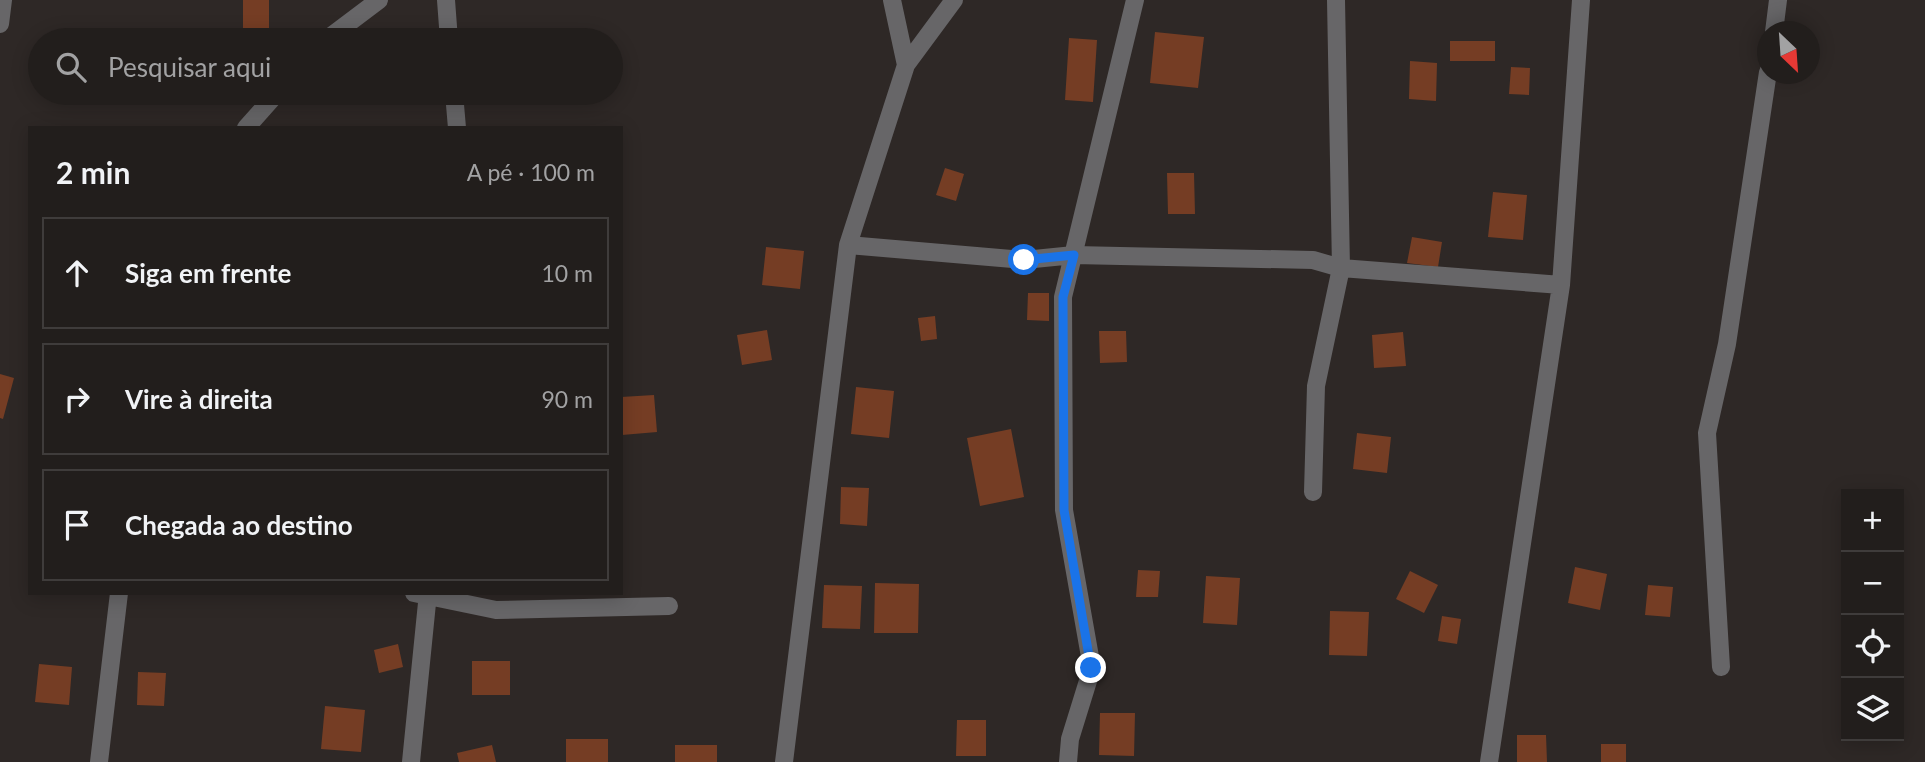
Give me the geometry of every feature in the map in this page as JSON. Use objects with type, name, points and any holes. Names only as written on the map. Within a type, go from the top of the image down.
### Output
[{"type":"street","points":[[0,24],[3,0]]},
{"type":"street","points":[[342,28],[379,0]]},
{"type":"street","points":[[446,0],[448,28]]},
{"type":"street","points":[[892,0],[906,65]]},
{"type":"street","points":[[784,762],[848,245],[906,65],[954,0]]},
{"type":"street","points":[[1068,762],[1070,739],[1091,668],[1064,510],[1063,297],[1135,0]]},
{"type":"street","points":[[1313,492],[1316,386],[1341,268],[1336,0]]},
{"type":"street","points":[[1489,762],[1561,285],[1581,0]]},
{"type":"street","points":[[1775,21],[1778,0]]},
{"type":"street","points":[[1721,667],[1707,433],[1727,344],[1766,84]]},
{"type":"street","points":[[248,126],[266,105]]},
{"type":"street","points":[[455,105],[457,126]]},
{"type":"street","points":[[848,245],[1024,260],[1074,255],[1313,260],[1341,268],[1561,285]]},
{"type":"street","points":[[99,762],[119,595]]},
{"type":"street","points":[[411,762],[423,595]]},
{"type":"street","points":[[428,595],[496,610],[669,606]]},
{"type":"building","points":[[243,0],[269,0],[269,28],[243,28]]},
{"type":"building","points":[[1155,32],[1204,37],[1198,88],[1150,83]]},
{"type":"building","points":[[1069,38],[1097,40],[1093,102],[1065,100]]},
{"type":"building","points":[[1450,41],[1495,41],[1495,61],[1450,61]]},
{"type":"building","points":[[1410,61],[1437,63],[1436,101],[1409,99]]},
{"type":"building","points":[[1511,67],[1530,68],[1529,95],[1509,94]]},
{"type":"building","points":[[945,168],[964,174],[956,201],[936,195]]},
{"type":"building","points":[[1167,173],[1194,173],[1195,214],[1168,214]]},
{"type":"building","points":[[1493,192],[1527,195],[1523,240],[1488,237]]},
{"type":"building","points":[[1412,237],[1442,242],[1438,267],[1407,263]]},
{"type":"building","points":[[766,247],[804,251],[800,289],[762,285]]},
{"type":"building","points":[[1028,293],[1049,293],[1049,321],[1027,320]]},
{"type":"building","points":[[935,316],[937,339],[921,341],[918,318]]},
{"type":"building","points":[[767,330],[772,360],[742,365],[737,335]]},
{"type":"building","points":[[1099,331],[1126,331],[1127,362],[1100,363]]},
{"type":"building","points":[[1403,332],[1406,366],[1374,368],[1372,335]]},
{"type":"building","points":[[0,374],[14,378],[3,419],[0,418]]},
{"type":"building","points":[[856,387],[894,391],[889,438],[851,434]]},
{"type":"building","points":[[654,395],[657,432],[623,435],[623,397]]},
{"type":"building","points":[[1011,429],[1024,497],[980,506],[967,438]]},
{"type":"building","points":[[1357,433],[1391,437],[1387,473],[1353,469]]},
{"type":"building","points":[[841,487],[869,488],[867,526],[840,524]]},
{"type":"building","points":[[1575,567],[1607,574],[1600,610],[1568,603]]},
{"type":"building","points":[[1138,570],[1160,571],[1158,597],[1136,597]]},
{"type":"building","points":[[1410,571],[1438,585],[1424,613],[1396,599]]},
{"type":"building","points":[[1206,576],[1240,578],[1237,625],[1203,623]]},
{"type":"building","points":[[875,583],[919,584],[918,633],[874,633]]},
{"type":"building","points":[[824,585],[862,586],[860,629],[822,628]]},
{"type":"building","points":[[1648,585],[1673,587],[1670,617],[1645,615]]},
{"type":"building","points":[[1330,611],[1369,612],[1367,656],[1329,655]]},
{"type":"building","points":[[1442,616],[1461,619],[1457,644],[1438,641]]},
{"type":"building","points":[[398,644],[403,667],[379,673],[374,650]]},
{"type":"building","points":[[472,661],[510,661],[510,695],[472,695]]},
{"type":"building","points":[[39,664],[72,667],[69,705],[35,702]]},
{"type":"building","points":[[138,672],[166,673],[164,706],[137,705]]},
{"type":"building","points":[[325,706],[365,710],[361,752],[321,749]]},
{"type":"building","points":[[1100,713],[1135,713],[1134,756],[1099,755]]},
{"type":"building","points":[[957,720],[986,720],[986,756],[956,756]]},
{"type":"building","points":[[1517,735],[1546,735],[1547,762],[1517,762]]},
{"type":"building","points":[[566,739],[608,739],[608,762],[566,762]]},
{"type":"building","points":[[1601,744],[1626,744],[1626,762],[1601,762]]},
{"type":"building","points":[[492,745],[496,762],[459,762],[457,753]]},
{"type":"building","points":[[675,745],[717,745],[717,762],[675,762]]},
{"type":"route","points":[[1024,260],[1074,255],[1063,297],[1064,510],[1091,668]]}]
